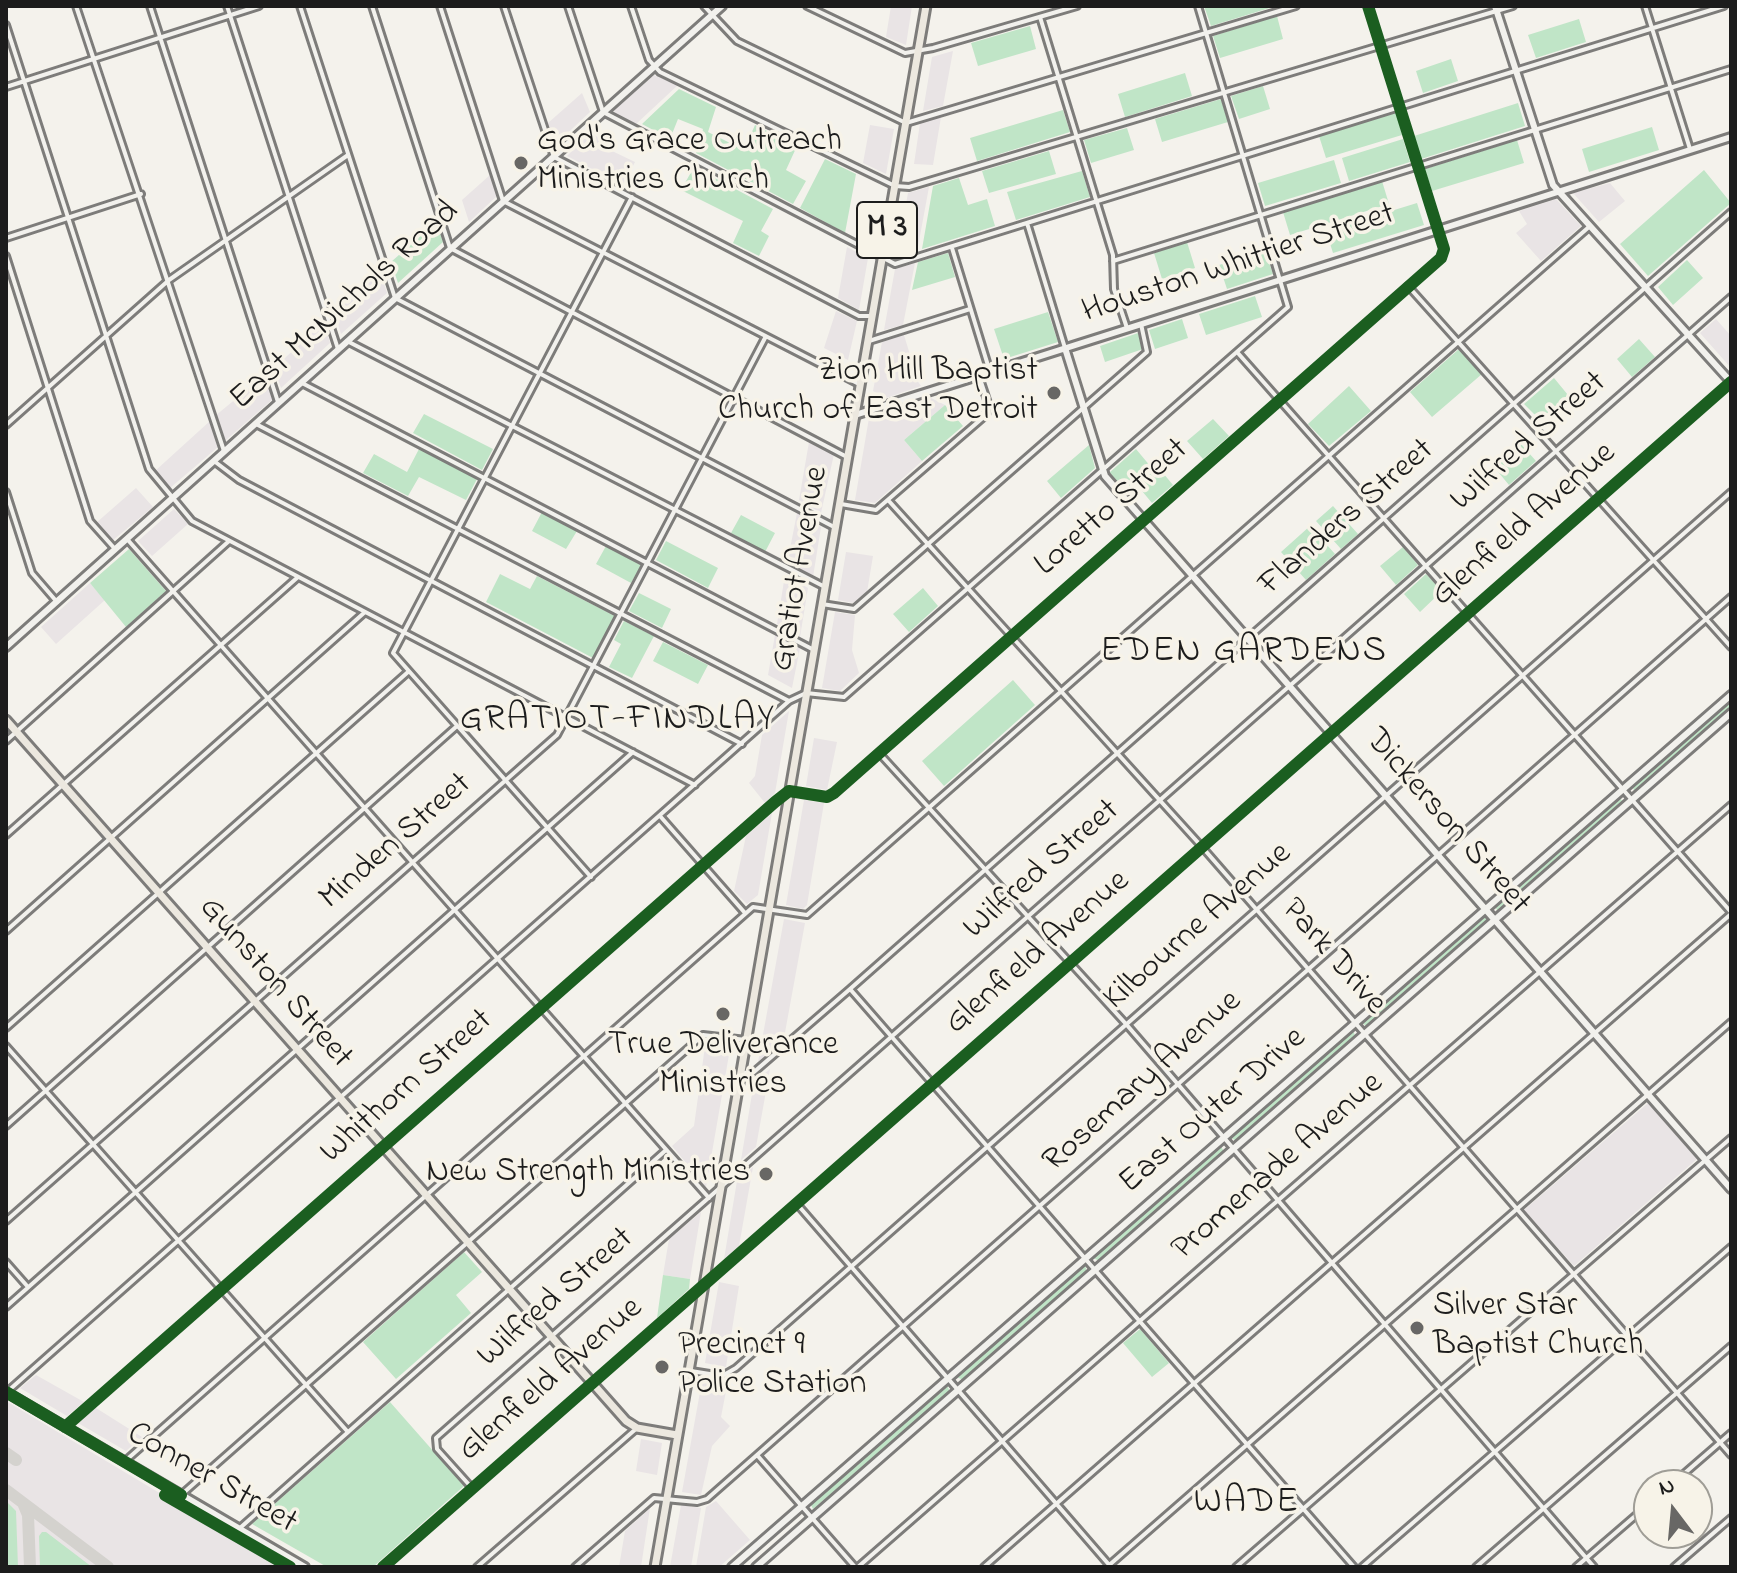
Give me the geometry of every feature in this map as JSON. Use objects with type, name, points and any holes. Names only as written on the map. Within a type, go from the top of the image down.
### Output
[{"type":"main road","name":"Gratiot Avenue","points":[[655,1567],[926,6]]},
{"type":"main road","name":"Gunston Street","points":[[6,720],[299,1049],[508,1290],[626,1421],[637,1428]]},
{"type":"main road","points":[[637,1428],[677,1435]]},
{"type":"street","points":[[76,6],[224,451]]},
{"type":"street","points":[[150,6],[278,402]]},
{"type":"street","points":[[227,6],[338,349]]},
{"type":"street","points":[[6,87],[259,6]]},
{"type":"street","points":[[300,6],[395,298],[836,528]]},
{"type":"street","points":[[372,6],[450,248],[847,457]]},
{"type":"street","points":[[440,6],[503,201],[765,338],[860,384]]},
{"type":"street","points":[[504,6],[554,157],[859,316],[871,316]]},
{"type":"street","points":[[568,6],[603,112],[895,264],[1724,6]]},
{"type":"street","points":[[631,6],[649,60],[655,66],[895,186],[909,187],[1513,6]]},
{"type":"street","points":[[704,6],[737,41],[906,123],[1296,6]]},
{"type":"street","name":"East McNichols Road","points":[[6,647],[722,6]]},
{"type":"street","points":[[807,6],[905,53],[918,52],[1077,6]]},
{"type":"street","points":[[6,1392],[789,701],[806,693],[844,697],[1288,307],[1198,6]]},
{"type":"street","points":[[1368,6],[1438,229]]},
{"type":"street","points":[[1645,6],[1690,149]]},
{"type":"street","points":[[1496,9],[1534,130],[1557,190],[1731,382]]},
{"type":"street","points":[[1040,17],[1113,261],[1114,289],[1127,328]]},
{"type":"street","points":[[6,25],[149,469],[192,521],[695,785]]},
{"type":"street","points":[[1113,261],[1731,69]]},
{"type":"street","name":"Houston Whittier Street","points":[[855,415],[1731,137]]},
{"type":"street","points":[[6,425],[169,280],[348,155]]},
{"type":"street","points":[[6,238],[141,194]]},
{"type":"street","points":[[591,877],[393,653],[632,197]]},
{"type":"street","name":"Flanders Street","points":[[740,1073],[754,1072],[850,989],[1731,212]]},
{"type":"street","name":"Dickerson Street","points":[[1027,223],[1101,471],[1731,1189]]},
{"type":"street","points":[[124,1462],[745,913],[756,906],[807,915],[1590,225]]},
{"type":"street","name":"Loretto Street","points":[[789,791],[829,797],[1445,253],[1438,229]]},
{"type":"street","points":[[952,247],[990,372]]},
{"type":"street","points":[[6,256],[90,521],[115,549]]},
{"type":"street","points":[[1408,286],[1731,647]]},
{"type":"street","name":"Wilfred Street","points":[[472,1488],[434,1441],[1731,297]]},
{"type":"street","points":[[867,342],[970,309]]},
{"type":"street","points":[[822,604],[850,609],[858,607],[1147,352],[1141,324]]},
{"type":"street","name":"Minden Street","points":[[6,1221],[557,735],[765,338]]},
{"type":"street","points":[[347,341],[825,587]]},
{"type":"street","points":[[984,1567],[1731,913],[1237,352]]},
{"type":"street","points":[[840,504],[876,510],[986,415],[989,406],[979,376]]},
{"type":"street","points":[[301,382],[814,650]]},
{"type":"street","name":"Glenfield Avenue","points":[[383,1567],[1731,382]]},
{"type":"street","points":[[255,423],[789,701]]},
{"type":"street","points":[[214,461],[239,480],[742,744]]},
{"type":"street","points":[[6,492],[32,573],[57,602]]},
{"type":"street","name":"Kilbourne Avenue","points":[[688,1371],[718,1376],[729,1373],[1731,492]]},
{"type":"street","name":"Park Drive","points":[[888,500],[1257,909],[1731,1455]]},
{"type":"street","points":[[127,539],[709,1198]]},
{"type":"street","points":[[6,741],[229,541]]},
{"type":"street","points":[[6,835],[298,577]]},
{"type":"street","name":"Rosemary Avenue","points":[[667,1497],[705,1501],[1731,597]]},
{"type":"street","points":[[6,931],[365,612]]},
{"type":"street","points":[[6,1028],[408,672]]},
{"type":"street","name":"East Outer Drive","points":[[732,1567],[1731,695]]},
{"type":"street","name":"East Outer Drive","points":[[756,1567],[1731,713]]},
{"type":"street","points":[[6,1126],[457,726]]},
{"type":"street","points":[[6,1307],[633,752]]},
{"type":"street","points":[[879,753],[1126,1024],[1383,1326],[1594,1567]]},
{"type":"street","name":"Whithorn Street","points":[[65,1427],[789,791]]},
{"type":"street","name":"Promenade Avenue","points":[[856,1567],[1731,805]]},
{"type":"street","points":[[660,816],[745,913]]},
{"type":"street","points":[[850,989],[1354,1567]]},
{"type":"street","points":[[797,1204],[1109,1566],[1731,1022]]},
{"type":"street","points":[[181,1495],[703,1035],[746,1040]]},
{"type":"street","points":[[6,1046],[347,1431]]},
{"type":"street","points":[[1236,1567],[1731,1138]]},
{"type":"street","points":[[239,1528],[666,1150]]},
{"type":"street","points":[[1362,1567],[1731,1247]]},
{"type":"street","points":[[6,1262],[28,1287]]},
{"type":"street","points":[[1476,1567],[1731,1346]]},
{"type":"street","name":"Conner Street","points":[[6,1392],[305,1567]]},
{"type":"street","points":[[477,1567],[637,1428]]},
{"type":"street","points":[[1689,1469],[1731,1433]]},
{"type":"street","points":[[757,1455],[856,1567]]},
{"type":"street","points":[[575,1567],[654,1498],[667,1497]]},
{"type":"street","points":[[1576,1567],[1633,1518]]},
{"type":"street","points":[[1674,1567],[1731,1518]]},
{"type":"shaded area","points":[[891,6],[912,6],[906,45],[886,37]]},
{"type":"shaded area","points":[[953,51],[943,106],[923,111],[932,57]]},
{"type":"shaded area","points":[[654,75],[678,85],[635,125],[615,114],[614,110]]},
{"type":"shaded area","points":[[582,93],[590,112],[556,144],[548,123]]},
{"type":"shaded area","points":[[941,117],[933,165],[914,164],[920,123]]},
{"type":"shaded area","points":[[870,125],[894,129],[886,174],[863,163]]},
{"type":"shaded area","points":[[590,133],[611,144],[607,147],[610,150],[635,162],[623,185],[567,156]]},
{"type":"shaded area","points":[[490,175],[497,196],[469,222],[462,200]]},
{"type":"shaded area","points":[[1610,183],[1625,201],[1599,222],[1573,193]]},
{"type":"shaded area","points":[[929,187],[917,252],[896,258],[908,193]]},
{"type":"shaded area","points":[[1556,199],[1581,226],[1541,261],[1516,233],[1527,224],[1519,211]]},
{"type":"shaded area","points":[[847,247],[868,258],[859,310],[838,298]]},
{"type":"shaded area","points":[[915,263],[903,325],[884,330],[895,269]]},
{"type":"shaded area","points":[[380,272],[387,293],[341,334],[335,313]]},
{"type":"shaded area","points":[[836,311],[857,321],[848,360],[824,348]]},
{"type":"shaded area","points":[[1716,319],[1731,336],[1731,368],[1700,333]]},
{"type":"shaded area","points":[[324,322],[330,343],[281,388],[274,368]]},
{"type":"shaded area","points":[[904,335],[911,358],[904,362],[921,386],[886,398],[873,391],[882,342]]},
{"type":"shaded area","points":[[266,374],[273,399],[225,441],[215,416]]},
{"type":"shaded area","points":[[931,398],[945,405],[904,440],[922,461],[875,503],[855,500],[869,418]]},
{"type":"shaded area","points":[[210,421],[218,447],[170,488],[155,471]]},
{"type":"shaded area","points":[[809,442],[834,454],[821,513],[799,500]]},
{"type":"shaded area","points":[[136,488],[153,507],[112,541],[96,523]]},
{"type":"shaded area","points":[[174,509],[188,524],[152,556],[138,541]]},
{"type":"shaded area","points":[[797,513],[821,527],[813,577],[787,564]]},
{"type":"shaded area","points":[[846,552],[873,556],[867,592],[853,603],[838,600]]},
{"type":"shaded area","points":[[785,575],[808,588],[800,637],[777,624]]},
{"type":"shaded area","points":[[90,583],[105,600],[56,644],[41,627]]},
{"type":"shaded area","points":[[835,612],[855,615],[852,650],[859,673],[840,691],[822,688]]},
{"type":"shaded area","points":[[775,635],[800,648],[792,688],[768,675]]},
{"type":"shaded area","points":[[789,711],[775,793],[765,803],[749,783],[755,776],[762,735]]},
{"type":"shaded area","points":[[814,738],[837,742],[827,790],[806,786]]},
{"type":"shaded area","points":[[804,800],[824,803],[807,905],[803,909],[786,905]]},
{"type":"shaded area","points":[[772,813],[758,895],[747,904],[734,891],[746,836]]},
{"type":"shaded area","points":[[784,919],[805,923],[784,1038],[758,1062]]},
{"type":"shaded area","points":[[706,1039],[731,1043],[706,1187],[672,1146],[694,1126]]},
{"type":"shaded area","points":[[770,1069],[756,1147],[741,1160],[754,1082]]},
{"type":"shaded area","points":[[1648,1103],[1697,1159],[1574,1266],[1524,1210]]},
{"type":"shaded area","points":[[753,1167],[739,1246],[724,1259],[737,1181]]},
{"type":"shaded area","points":[[701,1212],[690,1279],[663,1275],[669,1239]]},
{"type":"shaded area","points":[[719,1282],[739,1286],[726,1367],[705,1363]]},
{"type":"shaded area","points":[[36,1375],[84,1402],[67,1416],[20,1388]]},
{"type":"shaded area","points":[[702,1381],[727,1386],[721,1417],[730,1426],[712,1446],[701,1495],[682,1492]]},
{"type":"shaded area","points":[[6,1401],[273,1561],[287,1567],[6,1567]]},
{"type":"shaded area","points":[[95,1408],[142,1437],[126,1451],[78,1423]]},
{"type":"shaded area","points":[[641,1439],[662,1443],[657,1475],[636,1471]]},
{"type":"shaded area","points":[[716,1501],[750,1540],[719,1567],[696,1567],[706,1507]]},
{"type":"shaded area","points":[[681,1505],[701,1508],[691,1567],[670,1567]]},
{"type":"shaded area","points":[[650,1508],[641,1567],[619,1567],[625,1531]]},
{"type":"green space","points":[[1204,6],[1276,6],[1211,26]]},
{"type":"green space","points":[[1277,16],[1283,39],[1220,58],[1213,36]]},
{"type":"green space","points":[[1579,19],[1586,42],[1536,58],[1528,35]]},
{"type":"green space","points":[[1030,26],[1036,49],[978,66],[971,43]]},
{"type":"green space","points":[[1451,59],[1458,81],[1423,93],[1416,71]]},
{"type":"green space","points":[[1185,73],[1192,96],[1125,117],[1118,94]]},
{"type":"green space","points":[[1263,86],[1270,109],[1239,119],[1231,96]]},
{"type":"green space","points":[[679,89],[716,107],[708,132],[744,150],[755,125],[797,146],[786,170],[806,181],[793,204],[696,153],[703,129],[678,119],[670,139],[642,124]]},
{"type":"green space","points":[[1221,99],[1228,122],[1162,142],[1155,119]]},
{"type":"green space","points":[[1518,103],[1525,126],[1421,159],[1414,136]]},
{"type":"green space","points":[[1063,110],[1070,132],[977,161],[970,138]]},
{"type":"green space","points":[[1396,112],[1402,135],[1326,158],[1319,136]]},
{"type":"green space","points":[[1652,127],[1659,150],[1589,172],[1582,149]]},
{"type":"green space","points":[[1127,128],[1134,150],[1091,163],[1084,140]]},
{"type":"green space","points":[[1403,139],[1410,162],[1349,181],[1342,158]]},
{"type":"green space","points":[[1517,140],[1524,163],[1432,191],[1425,169]]},
{"type":"green space","points":[[1049,151],[1056,174],[989,193],[982,171]]},
{"type":"green space","points":[[825,159],[856,174],[845,233],[800,208]]},
{"type":"green space","points":[[1334,160],[1341,183],[1265,206],[1258,183]]},
{"type":"green space","points":[[694,167],[773,209],[761,231],[769,236],[759,256],[733,243],[743,221],[681,190]]},
{"type":"green space","points":[[1704,170],[1731,203],[1648,276],[1620,244]]},
{"type":"green space","points":[[1082,171],[1090,197],[1016,220],[1007,192]]},
{"type":"green space","points":[[959,178],[968,205],[987,199],[995,226],[922,249],[933,186]]},
{"type":"green space","points":[[1382,181],[1389,204],[1290,235],[1283,212]]},
{"type":"green space","points":[[1417,203],[1424,225],[1333,253],[1326,231]]},
{"type":"green space","points":[[436,222],[443,242],[398,283],[391,262]]},
{"type":"green space","points":[[1187,242],[1195,268],[1162,279],[1154,253]]},
{"type":"green space","points":[[1265,251],[1273,274],[1227,289],[1219,265]]},
{"type":"green space","points":[[948,253],[955,277],[912,290],[918,262]]},
{"type":"green space","points":[[1687,260],[1703,278],[1673,305],[1658,287]]},
{"type":"green space","points":[[1255,296],[1262,317],[1206,335],[1199,314]]},
{"type":"green space","points":[[1048,312],[1058,342],[1004,359],[994,329]]},
{"type":"green space","points":[[1182,319],[1188,338],[1155,349],[1149,330]]},
{"type":"green space","points":[[1138,333],[1143,349],[1105,362],[1100,346]]},
{"type":"green space","points":[[1639,339],[1655,357],[1632,377],[1617,359]]},
{"type":"green space","points":[[1459,349],[1482,374],[1432,417],[1410,392]]},
{"type":"green space","points":[[1554,378],[1568,395],[1540,420],[1524,404]]},
{"type":"green space","points":[[1349,386],[1371,411],[1329,446],[1308,424]]},
{"type":"green space","points":[[945,405],[963,426],[922,461],[904,440]]},
{"type":"green space","points":[[424,414],[493,449],[482,470],[413,433]]},
{"type":"green space","points":[[1213,419],[1229,436],[1203,459],[1187,441]]},
{"type":"green space","points":[[1521,444],[1536,461],[1509,485],[1494,467]]},
{"type":"green space","points":[[1089,445],[1095,468],[1061,498],[1047,481]]},
{"type":"green space","points":[[419,449],[477,479],[466,500],[419,477],[408,496],[363,473],[374,454],[407,472]]},
{"type":"green space","points":[[1136,449],[1151,467],[1124,491],[1109,473]]},
{"type":"green space","points":[[1158,467],[1173,485],[1152,503],[1137,485]]},
{"type":"green space","points":[[1333,506],[1358,534],[1341,549],[1316,521]]},
{"type":"green space","points":[[542,512],[577,531],[566,549],[532,531]]},
{"type":"green space","points":[[741,515],[775,533],[765,552],[731,533]]},
{"type":"green space","points":[[1310,526],[1335,554],[1306,580],[1281,552]]},
{"type":"green space","points":[[666,541],[718,568],[708,588],[656,560]]},
{"type":"green space","points":[[606,546],[642,564],[631,583],[596,564]]},
{"type":"green space","points":[[1403,547],[1418,565],[1396,585],[1380,566]]},
{"type":"green space","points":[[129,549],[166,591],[126,627],[90,583]]},
{"type":"green space","points":[[500,574],[530,589],[537,576],[615,616],[593,658],[486,602]]},
{"type":"green space","points":[[1426,574],[1442,591],[1420,612],[1404,594]]},
{"type":"green space","points":[[923,588],[938,606],[909,632],[893,614]]},
{"type":"green space","points":[[639,593],[671,609],[662,628],[629,611]]},
{"type":"green space","points":[[624,621],[654,636],[632,678],[609,667],[621,644],[614,640]]},
{"type":"green space","points":[[663,642],[708,665],[698,684],[653,661]]},
{"type":"green space","points":[[1013,680],[1035,705],[944,786],[922,761]]},
{"type":"green space","points":[[1731,699],[1731,710],[1635,792],[1632,786]]},
{"type":"green space","points":[[1619,797],[1624,803],[1499,912],[1494,906]]},
{"type":"green space","points":[[1485,917],[1489,922],[1369,1027],[1363,1024]]},
{"type":"green space","points":[[1353,1031],[1356,1037],[1237,1141],[1231,1138]]},
{"type":"green space","points":[[1221,1146],[1224,1152],[1100,1261],[1093,1258]]},
{"type":"green space","points":[[464,1252],[482,1272],[456,1295],[471,1313],[396,1379],[363,1342]]},
{"type":"green space","points":[[1085,1265],[1087,1272],[963,1380],[957,1377]]},
{"type":"green space","points":[[663,1275],[690,1279],[689,1289],[657,1318]]},
{"type":"green space","points":[[1140,1329],[1169,1363],[1152,1377],[1123,1343]]},
{"type":"green space","points":[[947,1385],[950,1392],[813,1509],[810,1503]]},
{"type":"green space","points":[[390,1402],[464,1486],[373,1567],[327,1567],[252,1524]]},
{"type":"green space","points":[[6,1501],[16,1511],[18,1567],[6,1567]]},
{"type":"green space","points":[[42,1532],[92,1567],[40,1567],[39,1536]]},
{"type":"taxiway","points":[[6,1453],[16,1460]]},
{"type":"taxiway","points":[[6,1490],[108,1567]]},
{"type":"taxiway","points":[[23,1503],[28,1515],[30,1567]]},
{"type":"cycle path","points":[[65,1427],[775,802],[789,791],[827,797],[834,793],[1441,258],[1444,249],[1368,6]]},
{"type":"cycle path","points":[[383,1567],[1731,382]]},
{"type":"cycle path","points":[[6,1392],[181,1495]]},
{"type":"cycle path","points":[[165,1495],[290,1567]]},
{"type":"place","name":"God's Grace Outreach Ministries Church","points":[[521,163]]},
{"type":"place","name":"Zion Hill Baptist Church of East Detroit","points":[[1054,393]]},
{"type":"place","name":"True Deliverance Ministries","points":[[723,1014]]},
{"type":"place","name":"New Strength Ministries","points":[[766,1174]]},
{"type":"place","name":"Silver Star Baptist Church","points":[[1417,1328]]},
{"type":"place","name":"Precinct 9 Police Station","points":[[662,1367]]},
{"type":"district","name":"EDEN GARDENS","points":[[1244,654]]},
{"type":"district","name":"GRATIOT-FINDLAY","points":[[618,722]]},
{"type":"district","name":"WADE","points":[[1247,1505]]}]
